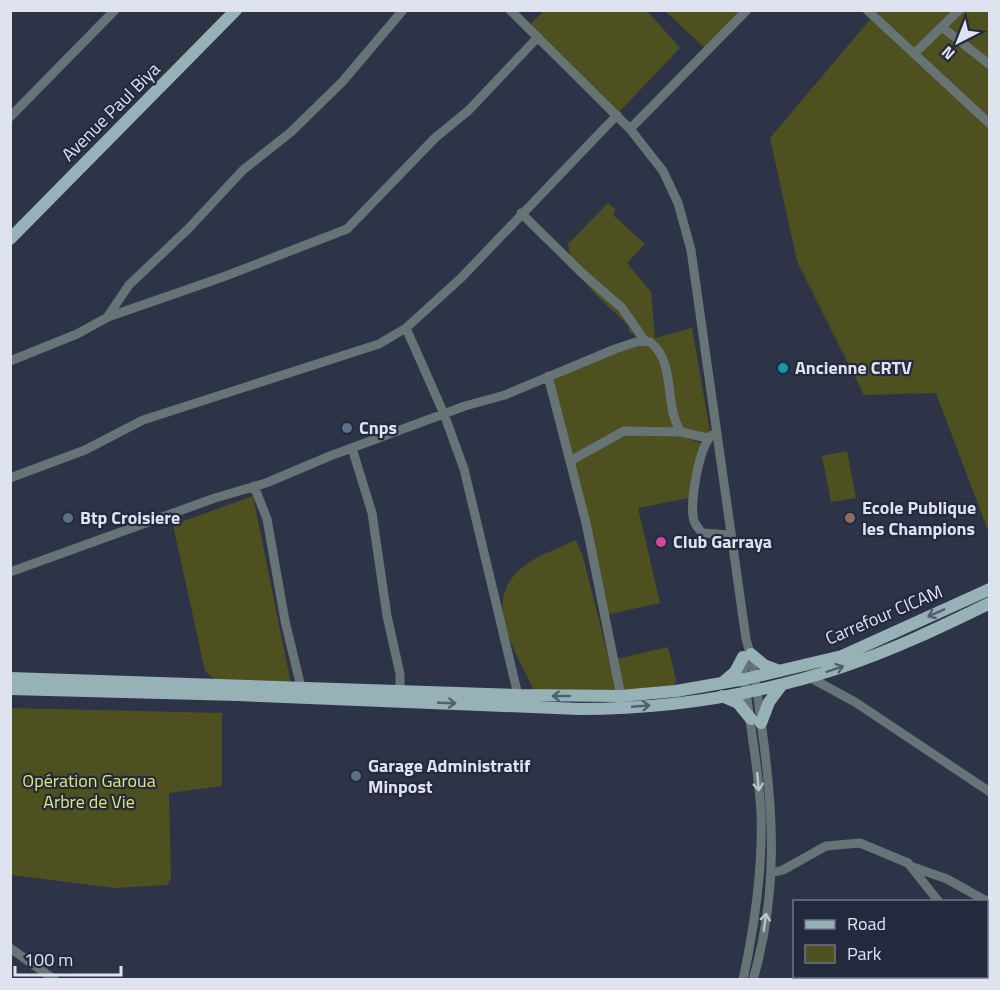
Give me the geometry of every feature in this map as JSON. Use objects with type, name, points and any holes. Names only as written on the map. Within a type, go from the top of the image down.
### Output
[{"type":"main road","name":"Avenue Paul Biya","points":[[10,239],[236,10]]},
{"type":"main road","name":"Carrefour CICAM","points":[[751,684],[781,671],[842,656],[990,589]]},
{"type":"main road","points":[[10,689],[145,691],[590,709],[661,705],[751,684],[781,686],[841,668],[928,633],[990,603]]},
{"type":"main road","points":[[721,690],[747,655],[764,665],[781,671]]},
{"type":"main road","points":[[10,678],[518,695],[621,696],[721,690],[756,721],[781,686]]},
{"type":"street","points":[[10,117],[115,10]]},
{"type":"street","points":[[108,317],[129,285],[189,228],[243,170],[291,132],[343,81],[404,10]]},
{"type":"street","points":[[510,10],[630,129],[663,171],[678,203],[689,240],[711,435],[730,535],[772,816],[773,894],[753,980]]},
{"type":"street","points":[[630,129],[747,10]]},
{"type":"street","points":[[867,10],[990,124]]},
{"type":"street","points":[[914,54],[959,10]]},
{"type":"street","points":[[942,27],[990,65]]},
{"type":"street","points":[[10,361],[78,334],[108,317],[223,277],[347,229],[435,138],[469,110],[538,37]]},
{"type":"street","points":[[10,478],[85,450],[143,420],[379,344],[406,328],[461,278],[521,213],[617,116]]},
{"type":"street","points":[[521,213],[583,274],[622,308],[645,341],[656,346],[669,381],[672,415],[681,432]]},
{"type":"street","points":[[406,328],[444,414],[465,469],[518,695]]},
{"type":"street","points":[[10,572],[215,498],[255,486],[444,414],[505,395],[615,349],[645,341]]},
{"type":"street","points":[[548,376],[597,572],[621,696]]},
{"type":"street","points":[[570,461],[624,431],[711,435]]},
{"type":"street","points":[[711,435],[698,470],[693,509],[694,521],[702,532],[730,535]]},
{"type":"street","points":[[352,448],[372,513],[391,639],[400,674],[400,691]]},
{"type":"street","points":[[255,486],[267,519],[285,621],[301,687]]},
{"type":"street","points":[[808,677],[855,702],[990,792]]},
{"type":"street","points":[[742,980],[759,892],[760,812],[756,721]]},
{"type":"street","points":[[771,873],[783,870],[826,846],[855,843],[889,853],[912,867],[947,879],[985,900]]},
{"type":"street","points":[[912,867],[937,900]]},
{"type":"street","points":[[759,892],[773,894]]},
{"type":"street","points":[[10,948],[55,980]]},
{"type":"green space","points":[[544,11],[647,11],[680,48],[619,112],[530,24]]},
{"type":"green space","points":[[665,11],[745,11],[707,50]]},
{"type":"green space","points":[[868,11],[989,11],[989,533],[936,393],[864,395],[797,261],[770,138],[873,16]]},
{"type":"green space","points":[[608,203],[616,210],[613,215],[645,244],[627,263],[651,292],[655,338],[692,328],[712,443],[707,449],[704,442],[690,435],[684,437],[703,444],[689,498],[638,508],[660,603],[605,615],[550,381],[642,341],[629,331],[629,326],[591,289],[571,257],[568,244]]},
{"type":"green space","points":[[847,451],[856,498],[831,502],[822,456]]},
{"type":"green space","points":[[253,496],[292,689],[219,683],[205,671],[173,525]]},
{"type":"green space","points":[[576,540],[583,557],[617,691],[536,695],[506,629],[503,612],[504,596],[510,581],[523,567],[542,555]]},
{"type":"green space","points":[[668,647],[676,680],[674,689],[621,692],[616,659]]},
{"type":"green space","name":"Opération Garoua Arbre de Vie","points":[[11,708],[222,713],[222,786],[169,793],[171,878],[167,885],[114,888],[11,875]]},
{"type":"place","name":"Ancienne CRTV","points":[[783,368]]},
{"type":"place","name":"Cnps","points":[[347,428]]},
{"type":"place","name":"Btp Croisiere","points":[[68,518]]},
{"type":"place","name":"Ecole Publique les Champions","points":[[850,518]]},
{"type":"place","name":"Club Garraya","points":[[661,542]]},
{"type":"place","name":"Garage Administratif Minpost","points":[[356,776]]}]
